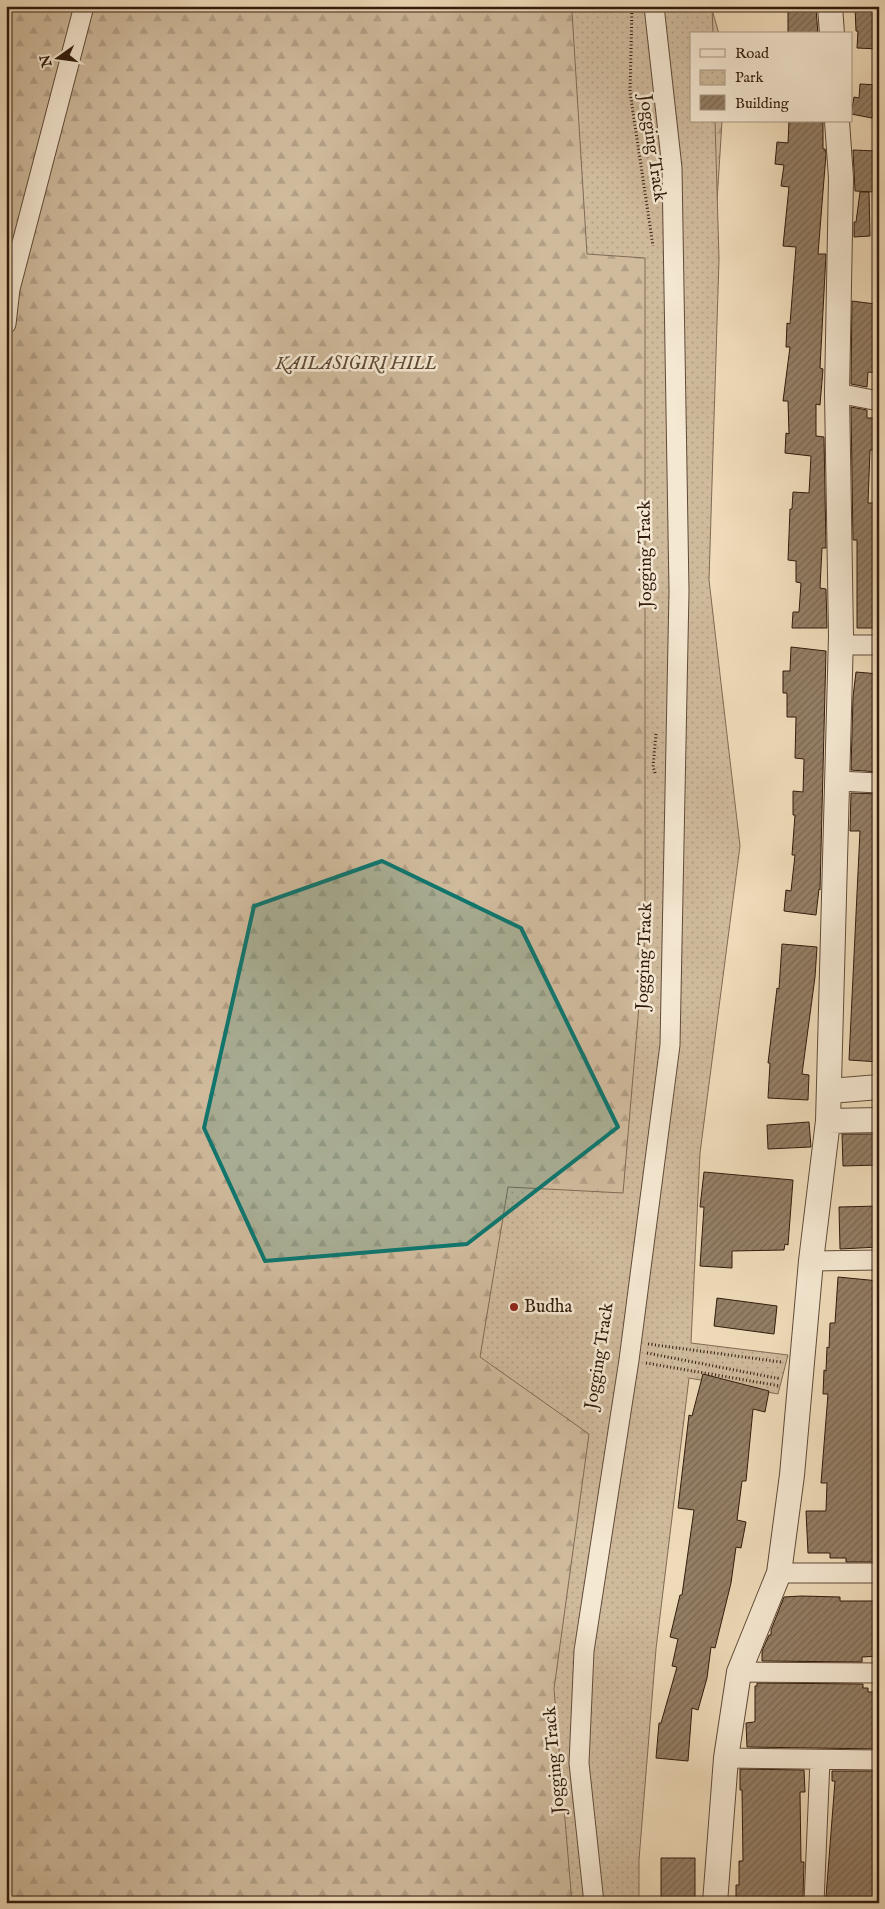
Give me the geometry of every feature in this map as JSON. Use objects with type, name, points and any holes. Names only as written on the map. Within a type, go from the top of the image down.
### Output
[{"type":"street","points":[[6,324],[10,289],[16,264],[84,6]]},
{"type":"street","points":[[594,1903],[579,1763],[584,1651],[630,1351],[670,1046],[679,601],[672,168],[654,6]]},
{"type":"street","points":[[830,6],[832,32]]},
{"type":"street","points":[[715,1903],[726,1758],[739,1672],[779,1573],[792,1474],[811,1261],[828,1121],[841,645],[837,393],[841,178],[837,122]]},
{"type":"street","points":[[837,393],[879,401]]},
{"type":"street","points":[[841,645],[879,645]]},
{"type":"street","points":[[838,781],[879,783]]},
{"type":"street","points":[[830,1091],[879,1087]]},
{"type":"street","points":[[828,1121],[879,1120]]},
{"type":"street","points":[[811,1261],[879,1260]]},
{"type":"street","points":[[779,1573],[879,1573]]},
{"type":"street","points":[[739,1672],[879,1674]]},
{"type":"street","points":[[726,1758],[879,1760]]},
{"type":"street","points":[[814,1903],[820,1760]]},
{"type":"path","name":"Jogging Track","points":[[632,6],[630,92],[654,254]]},
{"type":"path","points":[[656,730],[654,766],[658,782]]},
{"type":"path","points":[[630,1351],[787,1363]]},
{"type":"path","points":[[630,1351],[784,1380]]},
{"type":"path","points":[[630,1351],[781,1386],[785,1371]]},
{"type":"highlighted area","points":[[382,861],[521,928],[618,1127],[467,1244],[265,1261],[204,1128],[254,906]]},
{"type":"green space","name":"KAILASIGIRI HILL","points":[[6,6],[711,6],[718,32],[690,32],[690,122],[722,122],[618,1805],[616,1903],[6,1903]]},
{"type":"green space","points":[[606,6],[712,6],[713,32],[690,32],[690,122],[715,122],[719,259],[709,580],[740,846],[700,1153],[691,1343],[788,1355],[778,1394],[689,1378],[656,1649],[639,1860],[639,1903],[572,1903],[554,1689],[589,1434],[480,1357],[508,1187],[623,1193],[645,936],[645,258],[587,254],[572,12]]},
{"type":"building","points":[[855,6],[879,6],[879,49],[857,48],[858,31],[856,31]]},
{"type":"building","points":[[788,9],[816,9],[818,32],[788,32]]},
{"type":"building","points":[[860,84],[879,85],[872,118],[852,114],[854,97],[859,98]]},
{"type":"building","points":[[789,122],[823,122],[823,149],[825,149],[826,154],[818,254],[826,254],[820,368],[823,369],[820,405],[816,404],[816,436],[824,437],[826,548],[822,548],[820,588],[826,589],[827,628],[792,628],[793,612],[799,612],[801,583],[796,582],[796,561],[788,560],[790,509],[792,509],[793,492],[809,493],[811,456],[785,453],[786,433],[789,434],[788,401],[783,401],[790,347],[786,347],[787,323],[790,324],[796,247],[783,246],[789,187],[781,186],[784,165],[775,164],[777,142],[788,143]]},
{"type":"building","points":[[853,150],[876,151],[874,192],[855,191]]},
{"type":"building","points":[[860,192],[869,192],[870,236],[854,237],[854,222],[856,222]]},
{"type":"building","points":[[852,301],[875,304],[875,308],[879,309],[879,373],[868,372],[867,387],[851,384]]},
{"type":"building","points":[[851,407],[867,410],[867,418],[879,418],[879,450],[870,450],[868,503],[879,503],[878,628],[857,628],[857,540],[853,540]]},
{"type":"building","points":[[791,647],[826,651],[820,890],[816,915],[784,911],[786,890],[791,891],[795,855],[792,855],[795,815],[793,815],[793,791],[803,792],[804,759],[795,758],[796,717],[787,717],[787,693],[783,693],[783,671],[790,671]]},
{"type":"building","points":[[856,672],[879,674],[879,772],[851,770],[853,697]]},
{"type":"building","points":[[851,793],[879,794],[879,1062],[849,1060],[860,831],[850,831]]},
{"type":"building","points":[[782,944],[817,947],[815,977],[802,1074],[809,1075],[808,1100],[768,1098],[770,1063],[768,1063],[777,988],[779,989]]},
{"type":"building","points":[[809,1122],[811,1147],[768,1149],[767,1125]]},
{"type":"building","points":[[842,1134],[879,1134],[879,1165],[843,1166]]},
{"type":"building","points":[[704,1172],[793,1180],[788,1245],[785,1244],[784,1250],[732,1251],[732,1268],[700,1266],[704,1207],[700,1207]]},
{"type":"building","points":[[879,1206],[879,1247],[840,1249],[839,1207]]},
{"type":"building","points":[[838,1277],[879,1281],[879,1562],[846,1562],[846,1558],[830,1558],[830,1553],[808,1553],[806,1511],[826,1511],[827,1483],[821,1483],[828,1394],[823,1394],[824,1370],[826,1371],[830,1323],[835,1323]]},
{"type":"building","points":[[717,1298],[777,1306],[774,1334],[714,1326]]},
{"type":"building","points":[[703,1374],[769,1391],[765,1412],[753,1409],[746,1481],[742,1481],[737,1520],[746,1522],[741,1548],[736,1547],[731,1583],[715,1648],[711,1647],[707,1678],[698,1710],[692,1708],[688,1761],[656,1758],[659,1723],[661,1723],[677,1667],[672,1666],[678,1639],[670,1637],[680,1595],[682,1595],[694,1510],[678,1508],[689,1415],[692,1416]]},
{"type":"building","points":[[784,1597],[840,1597],[840,1601],[879,1601],[879,1656],[862,1657],[862,1662],[762,1661],[762,1651],[769,1635],[771,1635],[771,1630]]},
{"type":"building","points":[[757,1683],[863,1684],[863,1688],[868,1688],[868,1692],[879,1692],[879,1749],[747,1747],[746,1723],[755,1721],[755,1686],[757,1686]]},
{"type":"building","points":[[740,1769],[804,1770],[805,1792],[800,1792],[801,1862],[804,1862],[803,1897],[767,1897],[767,1903],[736,1903],[736,1885],[739,1885],[739,1861],[743,1861]]},
{"type":"building","points":[[832,1771],[879,1771],[879,1903],[859,1903],[859,1901],[830,1899],[830,1897],[826,1897],[835,1781],[832,1781]]},
{"type":"building","points":[[661,1858],[695,1858],[695,1902],[661,1902]]},
{"type":"place","name":"Budha","points":[[514,1307]]}]
